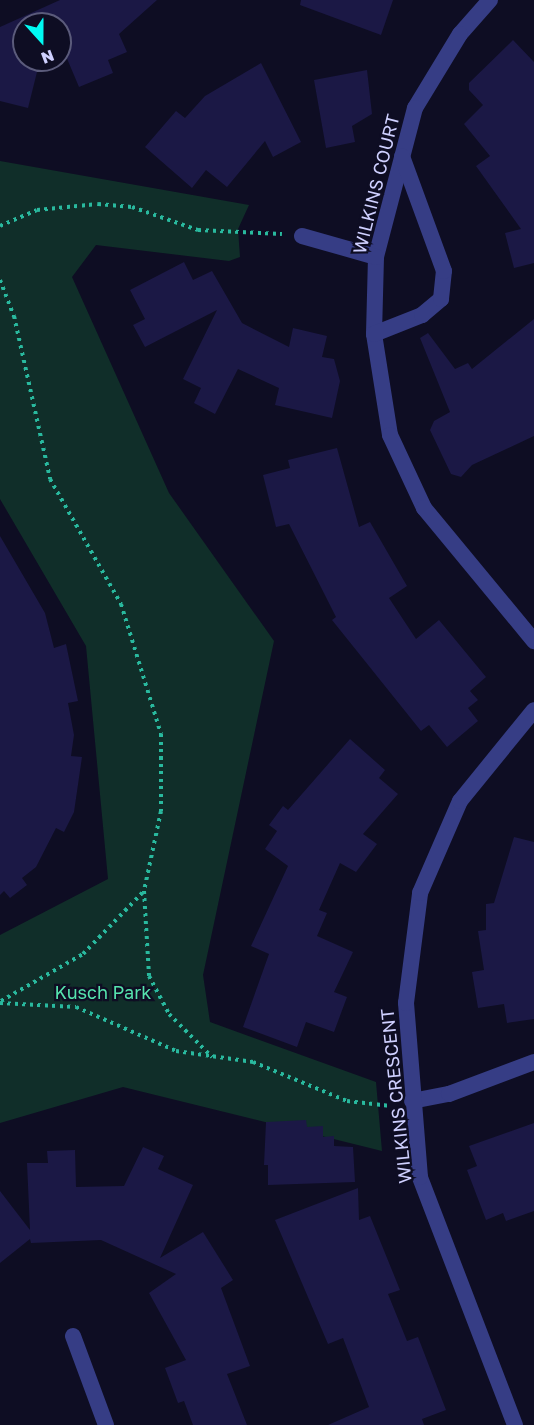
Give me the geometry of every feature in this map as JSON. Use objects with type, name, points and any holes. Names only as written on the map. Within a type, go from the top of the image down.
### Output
[{"type":"street","name":"WILKINS COURT","points":[[490,0],[460,34],[416,108],[376,257],[374,334],[390,435],[424,508],[534,641]]},
{"type":"street","points":[[374,334],[422,315],[441,299],[444,271],[402,156]]},
{"type":"street","points":[[302,237],[376,257]]},
{"type":"street","name":"WILKINS CRESCENT","points":[[515,1425],[420,1177],[405,1003],[420,893],[460,801],[534,710]]},
{"type":"street","points":[[412,1101],[449,1094],[534,1062]]},
{"type":"street","points":[[73,1336],[106,1425]]},
{"type":"path","points":[[0,226],[37,210],[98,204],[132,207],[198,230],[245,229],[302,237]]},
{"type":"path","points":[[0,280],[14,316],[50,479],[121,604],[153,699],[164,766],[155,852],[144,891],[148,967],[157,997],[212,1057]]},
{"type":"path","points":[[0,1002],[83,954],[144,891]]},
{"type":"path","points":[[0,1002],[76,1007],[176,1051],[253,1062],[347,1101],[381,1108]]},
{"type":"green space","name":"Kusch Park","points":[[0,161],[249,205],[238,229],[240,257],[229,261],[96,245],[72,277],[169,493],[274,641],[203,975],[210,1022],[376,1082],[382,1151],[123,1087],[0,1123],[0,935],[108,879],[86,646],[0,499]]},
{"type":"building","points":[[60,0],[157,0],[119,34],[127,52],[108,60],[113,73],[79,87],[72,70],[72,12],[33,12]]},
{"type":"building","points":[[301,0],[393,0],[381,35],[300,5]]},
{"type":"building","points":[[12,22],[12,72],[37,72],[28,108],[0,101],[0,27]]},
{"type":"building","points":[[513,40],[534,62],[534,263],[514,268],[505,233],[521,229],[476,166],[490,156],[464,124],[483,105],[469,90],[469,83]]},
{"type":"building","points":[[261,63],[301,142],[273,157],[265,141],[227,187],[206,170],[192,188],[145,147],[176,111],[185,118],[205,96]]},
{"type":"building","points":[[367,70],[372,114],[352,126],[355,142],[326,148],[314,80]]},
{"type":"building","points":[[184,262],[193,280],[212,271],[242,323],[289,347],[293,328],[327,336],[322,357],[334,359],[340,381],[332,418],[275,405],[279,388],[238,369],[215,414],[194,403],[201,388],[183,379],[217,310],[145,347],[133,325],[145,319],[130,290]]},
{"type":"building","points":[[534,319],[534,436],[472,465],[461,477],[451,474],[430,430],[434,421],[450,412],[420,338],[428,333],[455,369],[468,363],[472,369]]},
{"type":"building","points":[[337,448],[359,527],[370,522],[407,586],[389,598],[416,639],[439,620],[486,677],[470,691],[478,700],[468,708],[478,721],[447,747],[429,725],[421,731],[332,620],[336,617],[289,524],[276,527],[263,475],[290,468],[288,460]]},
{"type":"building","points":[[0,536],[45,613],[54,648],[66,644],[78,701],[68,703],[74,735],[71,756],[82,757],[74,812],[64,832],[56,828],[36,867],[22,878],[27,885],[10,898],[4,891],[0,895]]},
{"type":"building","points":[[350,739],[385,770],[379,778],[398,794],[363,834],[377,844],[356,872],[340,863],[319,910],[327,913],[317,936],[353,952],[334,992],[347,997],[334,1032],[306,1022],[297,1047],[243,1027],[269,954],[251,946],[288,866],[265,849],[277,831],[269,825],[283,806],[288,810]]},
{"type":"building","points":[[514,837],[534,842],[534,1019],[507,1023],[504,1004],[478,1008],[472,972],[484,970],[478,931],[486,930],[486,904],[494,903]]},
{"type":"building","points":[[306,1120],[307,1127],[323,1126],[323,1137],[334,1136],[334,1146],[353,1147],[355,1182],[268,1185],[268,1165],[264,1165],[266,1122]]},
{"type":"building","points":[[534,1123],[534,1211],[506,1221],[503,1213],[486,1220],[467,1170],[477,1166],[469,1146]]},
{"type":"building","points":[[143,1147],[164,1156],[158,1169],[193,1185],[160,1258],[203,1232],[233,1280],[221,1288],[250,1366],[227,1374],[247,1425],[193,1425],[184,1401],[178,1403],[165,1368],[186,1360],[149,1293],[176,1274],[101,1240],[31,1243],[30,1239],[0,1263],[0,1191],[30,1230],[27,1163],[48,1163],[47,1151],[75,1150],[76,1187],[124,1186]]},
{"type":"building","points":[[358,1188],[359,1220],[370,1216],[400,1290],[388,1294],[407,1341],[418,1337],[446,1410],[422,1419],[424,1425],[328,1425],[369,1407],[343,1338],[328,1344],[275,1220]]}]
